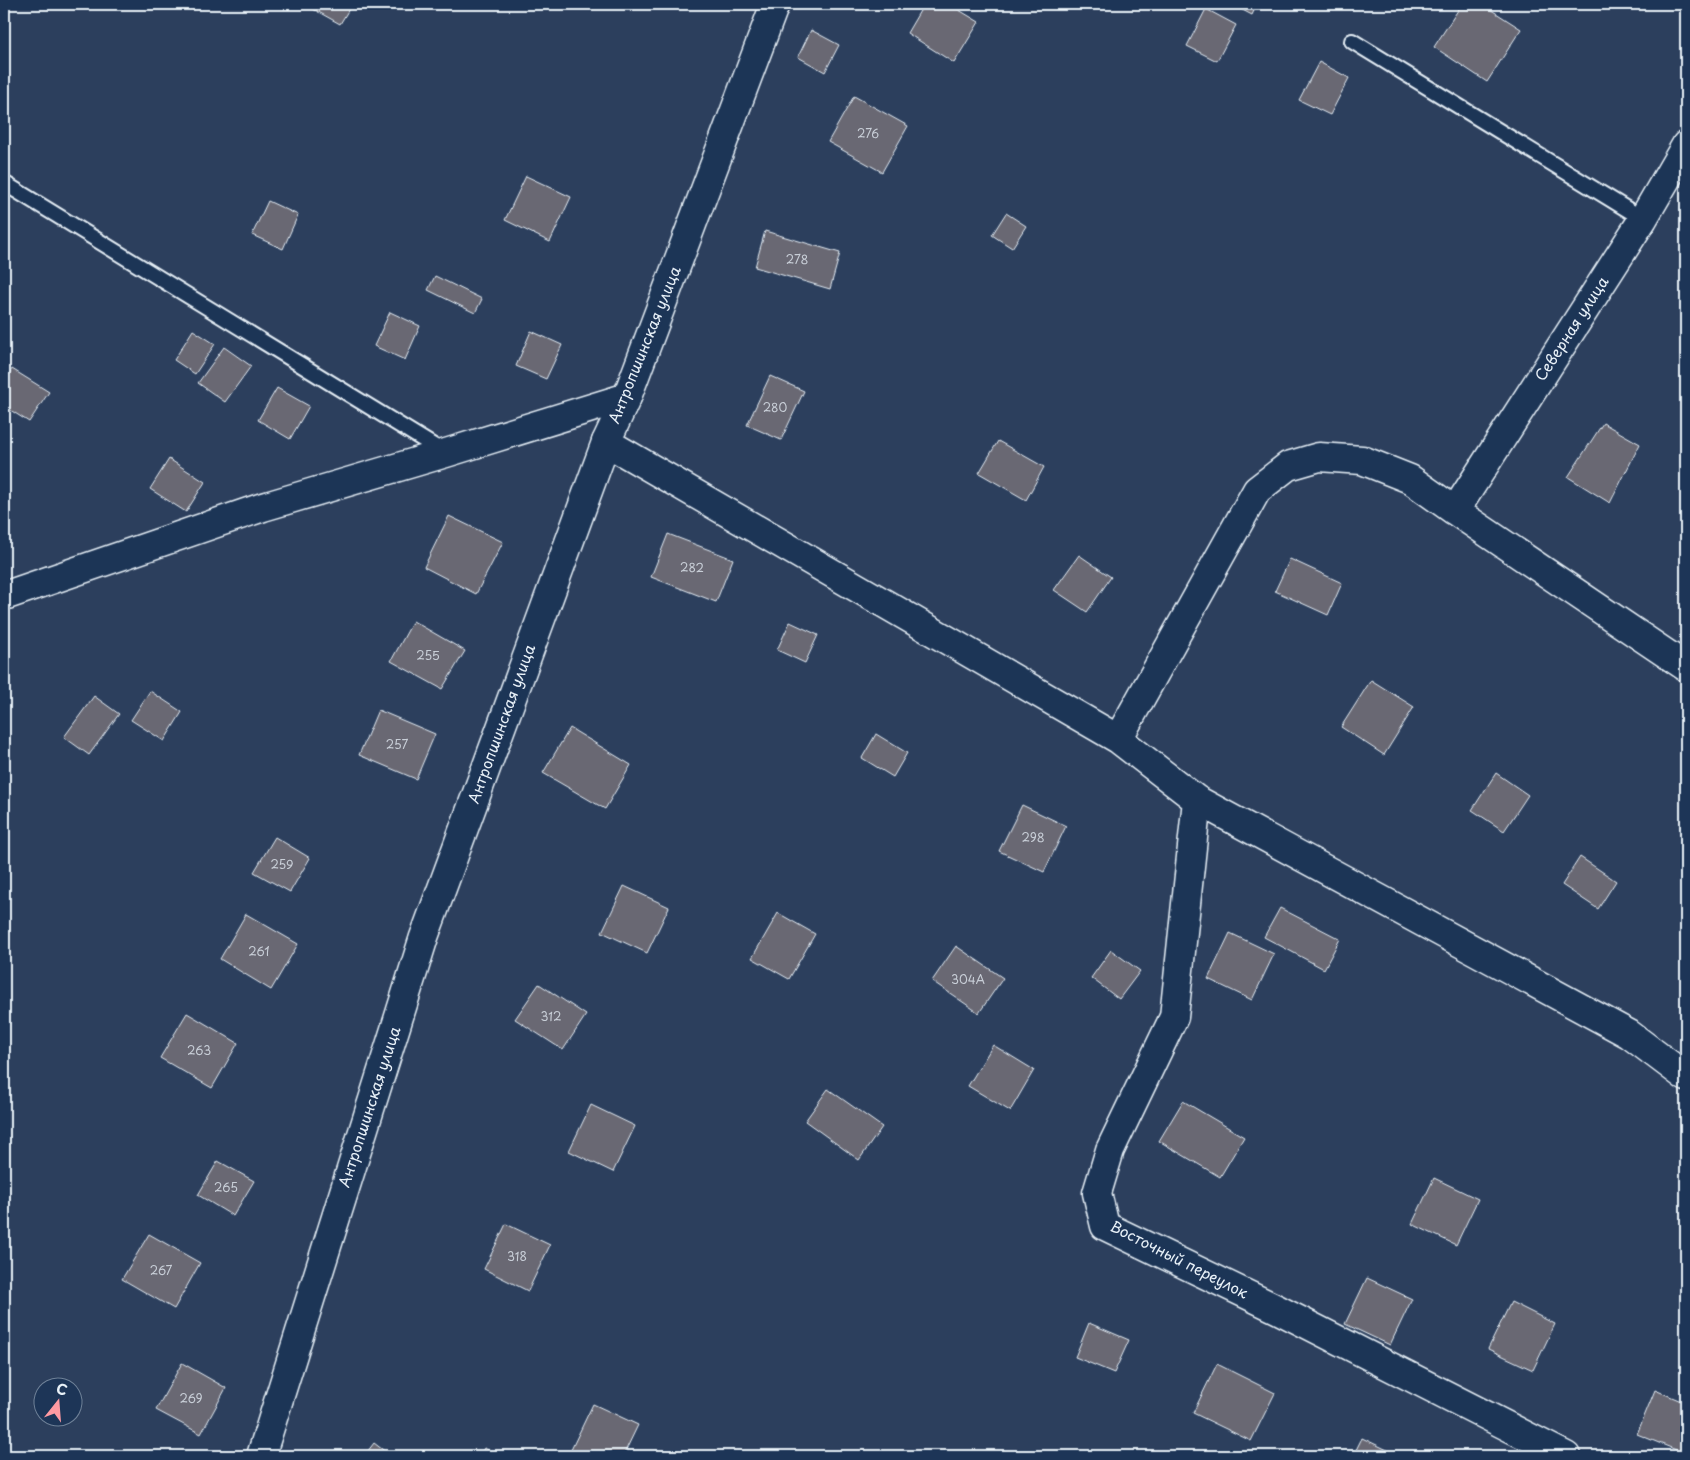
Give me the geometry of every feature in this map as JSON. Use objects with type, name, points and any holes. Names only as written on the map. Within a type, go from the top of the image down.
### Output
[{"type":"street","name":"Антропшинская улица","points":[[261,1456],[424,936],[606,442],[627,397],[775,4]]},
{"type":"street","name":"Северная улица","points":[[1455,511],[1683,158]]},
{"type":"street","points":[[4,596],[264,507],[627,397]]},
{"type":"street","points":[[606,442],[1118,739],[1197,800],[1629,1034],[1686,1077]]},
{"type":"street","points":[[1118,739],[1257,490],[1288,466],[1319,457],[1362,460],[1410,479],[1686,667]]},
{"type":"street","name":"Восточный переулок","points":[[1197,800],[1174,1018],[1110,1150],[1097,1193],[1105,1226],[1277,1309],[1566,1456]]},
{"type":"lane","points":[[1352,40],[1642,219]]},
{"type":"lane","points":[[4,182],[446,453]]},
{"type":"building","points":[[304,4],[352,4],[340,24]]},
{"type":"building","points":[[924,4],[949,4],[979,22],[954,63],[907,33]]},
{"type":"building","points":[[1231,4],[1257,4],[1252,15]]},
{"type":"building","points":[[1462,4],[1482,4],[1521,29],[1487,82],[1434,47]]},
{"type":"building","points":[[1206,9],[1236,25],[1217,61],[1187,46]]},
{"type":"building","points":[[811,30],[839,45],[825,72],[798,57]]},
{"type":"building","points":[[1319,62],[1349,78],[1330,115],[1299,100]]},
{"type":"building","points":[[854,96],[908,126],[882,172],[828,142]]},
{"type":"building","points":[[526,176],[571,197],[550,242],[505,220]]},
{"type":"building","points":[[268,201],[298,215],[283,249],[252,235]]},
{"type":"building","points":[[1006,213],[1026,226],[1012,248],[992,235]]},
{"type":"building","points":[[765,231],[840,253],[830,289],[755,267]]},
{"type":"building","points":[[435,276],[482,299],[475,313],[428,290]]},
{"type":"building","points":[[390,312],[420,326],[405,360],[374,346]]},
{"type":"building","points":[[193,330],[215,344],[195,374],[174,360]]},
{"type":"building","points":[[531,331],[562,345],[546,379],[516,366]]},
{"type":"building","points":[[224,347],[251,366],[225,402],[198,383]]},
{"type":"building","points":[[12,369],[49,392],[29,422],[4,406],[4,382]]},
{"type":"building","points":[[770,376],[804,391],[781,440],[747,425]]},
{"type":"building","points":[[277,388],[309,406],[290,439],[258,420]]},
{"type":"building","points":[[1603,423],[1640,444],[1610,503],[1568,477]]},
{"type":"building","points":[[998,441],[1044,467],[1026,500],[979,473]]},
{"type":"building","points":[[169,459],[205,482],[186,512],[150,489]]},
{"type":"building","points":[[449,516],[503,542],[476,594],[424,567]]},
{"type":"building","points":[[668,534],[733,559],[716,602],[651,577]]},
{"type":"building","points":[[1079,555],[1111,577],[1087,612],[1054,590]]},
{"type":"building","points":[[1290,559],[1342,583],[1328,615],[1275,591]]},
{"type":"building","points":[[413,621],[465,651],[442,689],[391,661]]},
{"type":"building","points":[[790,622],[818,635],[805,663],[777,650]]},
{"type":"building","points":[[1371,680],[1414,707],[1384,755],[1341,727]]},
{"type":"building","points":[[150,691],[182,712],[164,741],[131,720]]},
{"type":"building","points":[[94,696],[119,714],[89,755],[64,737]]},
{"type":"building","points":[[378,710],[435,734],[416,779],[359,755]]},
{"type":"building","points":[[570,728],[631,765],[605,809],[543,773]]},
{"type":"building","points":[[876,734],[907,753],[893,777],[862,758]]},
{"type":"building","points":[[1496,773],[1528,795],[1504,831],[1472,810]]},
{"type":"building","points":[[1022,805],[1066,826],[1044,872],[999,851]]},
{"type":"building","points":[[275,837],[310,858],[290,892],[254,872]]},
{"type":"building","points":[[1580,857],[1616,881],[1598,909],[1562,885]]},
{"type":"building","points":[[624,886],[669,907],[647,953],[602,932]]},
{"type":"building","points":[[1280,908],[1340,939],[1324,969],[1264,937]]},
{"type":"building","points":[[778,913],[815,934],[789,979],[752,958]]},
{"type":"building","points":[[246,914],[298,944],[271,990],[220,959]]},
{"type":"building","points":[[1230,933],[1274,954],[1252,1000],[1208,979]]},
{"type":"building","points":[[956,946],[1003,978],[979,1013],[932,981]]},
{"type":"building","points":[[1111,950],[1140,971],[1119,999],[1091,978]]},
{"type":"building","points":[[539,984],[586,1015],[563,1050],[515,1019]]},
{"type":"building","points":[[187,1013],[238,1043],[212,1088],[160,1058]]},
{"type":"building","points":[[993,1045],[1034,1070],[1010,1111],[968,1086]]},
{"type":"building","points":[[828,1089],[882,1127],[859,1160],[805,1121]]},
{"type":"building","points":[[1183,1101],[1244,1137],[1220,1177],[1159,1141]]},
{"type":"building","points":[[591,1105],[635,1126],[613,1172],[569,1151]]},
{"type":"building","points":[[218,1161],[254,1181],[233,1216],[198,1195]]},
{"type":"building","points":[[1434,1178],[1478,1199],[1456,1245],[1412,1224]]},
{"type":"building","points":[[506,1224],[550,1245],[528,1291],[484,1269]]},
{"type":"building","points":[[149,1234],[200,1263],[174,1309],[122,1279]]},
{"type":"building","points":[[1367,1278],[1412,1299],[1390,1345],[1345,1324]]},
{"type":"building","points":[[1511,1302],[1555,1324],[1533,1370],[1488,1349]]},
{"type":"building","points":[[1089,1323],[1129,1340],[1114,1373],[1075,1357]]},
{"type":"building","points":[[182,1363],[226,1388],[201,1434],[156,1410]]},
{"type":"building","points":[[1217,1364],[1275,1393],[1251,1441],[1193,1413]]},
{"type":"building","points":[[1655,1390],[1686,1403],[1686,1454],[1637,1434]]},
{"type":"building","points":[[593,1404],[638,1425],[623,1456],[584,1456],[571,1450]]},
{"type":"building","points":[[1362,1438],[1400,1456],[1353,1456]]},
{"type":"building","points":[[374,1443],[391,1456],[364,1456]]},
{"type":"building","points":[[484,1448],[501,1456],[480,1456]]}]
